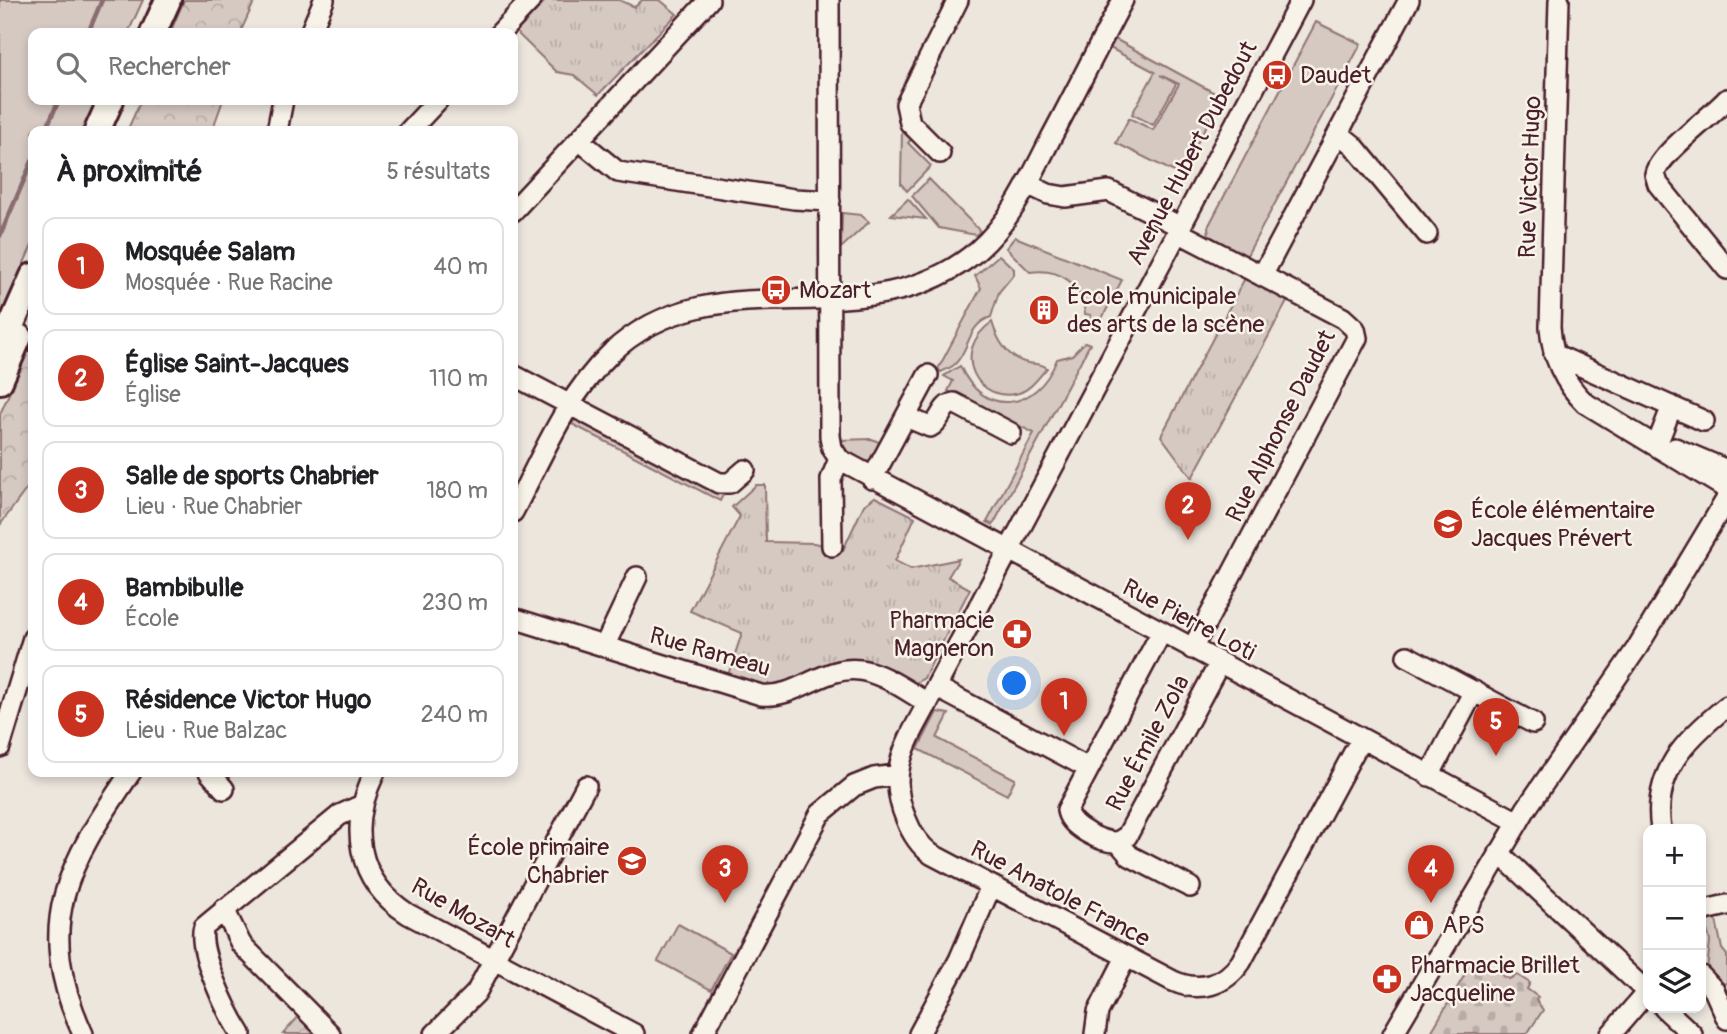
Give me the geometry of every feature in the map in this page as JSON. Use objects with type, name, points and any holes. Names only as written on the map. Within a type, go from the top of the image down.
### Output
[{"type":"main road","points":[[142,28],[155,0]]},
{"type":"main road","points":[[155,28],[168,0]]},
{"type":"main road","points":[[99,126],[109,105]]},
{"type":"main road","points":[[112,126],[122,105]]},
{"type":"main road","points":[[0,351],[28,287]]},
{"type":"main road","points":[[0,381],[28,317]]},
{"type":"street","points":[[312,28],[324,0]]},
{"type":"street","points":[[505,28],[531,0]]},
{"type":"street","points":[[518,206],[709,0]]},
{"type":"street","points":[[830,0],[830,442],[839,459],[831,479],[832,546]]},
{"type":"street","points":[[940,153],[913,127],[906,114],[906,104],[958,0]]},
{"type":"street","points":[[518,503],[571,406],[610,354],[636,333],[667,317],[724,301],[830,300],[887,295],[949,271],[991,236],[1010,214],[1123,0]]},
{"type":"street","name":"Avenue Hubert Dubedout","points":[[1009,552],[1301,0]]},
{"type":"street","points":[[1262,276],[1409,0]]},
{"type":"street","name":"Rue Victor Hugo","points":[[1559,0],[1550,327],[1554,354],[1569,384],[1585,403],[1651,439],[1727,489]]},
{"type":"street","points":[[1727,99],[1661,159],[1655,174],[1658,184],[1727,270]]},
{"type":"street","points":[[277,126],[282,105]]},
{"type":"street","points":[[414,126],[433,105]]},
{"type":"street","points":[[1338,133],[1353,145],[1427,234]]},
{"type":"street","points":[[579,140],[618,173],[794,199],[830,201]]},
{"type":"street","name":"Rue Alphonse Daudet","points":[[1027,184],[1048,194],[1065,197],[1109,191],[1343,318],[1354,329],[1357,338],[1192,649]]},
{"type":"street","points":[[1554,354],[1704,421]]},
{"type":"street","points":[[872,479],[928,375]]},
{"type":"street","points":[[518,379],[719,483],[730,483],[746,470]]},
{"type":"street","points":[[906,417],[930,427],[937,422],[947,406],[957,403],[1011,433]]},
{"type":"street","points":[[1651,439],[1672,406]]},
{"type":"street","name":"Rue Victor Hugo","points":[[1651,439],[1727,470]]},
{"type":"street","name":"Rue Pierre Loti","points":[[839,459],[1518,822]]},
{"type":"street","points":[[1394,1034],[1518,822],[1637,648],[1727,498]]},
{"type":"street","points":[[703,1034],[820,814],[854,786],[874,778],[896,775],[901,757],[932,695],[1009,552]]},
{"type":"street","points":[[604,647],[638,577]]},
{"type":"street","name":"Rue Rameau","points":[[518,620],[766,696],[791,692],[833,672],[859,670],[875,674],[932,695],[1088,768]]},
{"type":"street","points":[[1161,633],[1068,807],[1068,817],[1075,825],[1106,841],[1118,842],[1130,856],[1190,887]]},
{"type":"street","points":[[0,747],[28,655]]},
{"type":"street","points":[[1407,656],[1533,723]]},
{"type":"street","name":"Rue Émile Zola","points":[[1118,842],[1129,832],[1219,664]]},
{"type":"street","points":[[1429,776],[1474,691]]},
{"type":"street","points":[[1661,824],[1660,791],[1674,757],[1687,739],[1727,706]]},
{"type":"street","name":"Rue Anatole France","points":[[896,775],[901,807],[922,846],[943,861],[1126,957],[1186,985],[1211,985],[1229,976],[1245,956],[1361,739]]},
{"type":"street","points":[[83,1034],[68,997],[60,967],[63,899],[80,850],[128,777]]},
{"type":"street","points":[[213,777],[223,789]]},
{"type":"street","name":"Rue Mozart","points":[[368,777],[359,828],[362,851],[373,878],[388,897],[408,914],[635,1034]]},
{"type":"street","points":[[435,1034],[469,1003],[495,960],[586,786]]},
{"type":"street","points":[[241,1034],[209,963],[202,938],[204,927],[340,815],[362,805]]},
{"type":"street","points":[[1499,853],[1643,988]]},
{"type":"street","points":[[919,1034],[997,889]]},
{"type":"street","points":[[1706,910],[1727,905]]},
{"type":"street","points":[[224,909],[241,944],[330,1034]]},
{"type":"street","points":[[1095,1034],[1098,1012],[1126,957]]},
{"type":"street","points":[[1706,982],[1717,994],[1727,1018]]},
{"type":"street","points":[[1611,1034],[1643,999]]},
{"type":"street","points":[[1672,1013],[1692,1034]]},
{"type":"green space","points":[[0,0],[143,0],[130,28],[28,28],[28,105],[96,105],[86,126],[28,126],[28,254],[0,317]]},
{"type":"green space","points":[[184,0],[255,0],[242,28],[172,28]]},
{"type":"green space","points":[[546,0],[619,0],[635,7],[642,0],[660,0],[677,14],[598,95],[574,75],[557,72],[518,34],[518,30]]},
{"type":"green space","points":[[1316,22],[1361,44],[1246,257],[1209,237],[1208,227]]},
{"type":"green space","points":[[1115,39],[1222,97],[1180,175],[1116,143],[1129,118],[1153,130],[1179,84],[1160,75],[1176,84],[1153,125],[1132,114],[1155,72],[1110,48]]},
{"type":"green space","points":[[139,105],[221,105],[214,126],[129,126]]},
{"type":"green space","points":[[905,126],[914,136],[908,143],[931,166],[907,191],[901,184],[902,128]]},
{"type":"green space","points":[[929,179],[980,231],[976,235],[939,228],[912,196]]},
{"type":"green space","points":[[908,199],[926,219],[891,215]]},
{"type":"green space","points":[[842,213],[861,215],[869,222],[841,248]]},
{"type":"green space","points":[[1015,237],[1122,280],[1097,328],[1090,325],[1091,315],[1085,314],[1079,294],[1068,280],[1051,273],[1030,272],[1006,248]]},
{"type":"green space","points":[[999,255],[1014,269],[1014,274],[999,292],[991,317],[978,325],[956,363],[941,372],[938,369],[981,288],[975,276]]},
{"type":"green space","points":[[1245,278],[1288,300],[1192,478],[1161,436]]},
{"type":"green space","points":[[992,322],[1000,341],[1012,356],[1047,368],[1031,386],[1019,393],[1005,395],[992,391],[981,384],[974,374],[972,348],[979,334]]},
{"type":"green space","points":[[1085,342],[1090,344],[993,525],[987,522],[1034,433],[948,391],[953,381],[944,376],[960,366],[970,383],[982,395],[996,401],[1010,402],[1024,398],[1037,389],[1057,359],[1072,355]]},
{"type":"green space","points":[[28,350],[28,487],[0,525],[0,414]]},
{"type":"green space","points":[[576,417],[723,495],[720,501],[572,424]]},
{"type":"green space","points":[[872,439],[883,444],[869,465],[847,452],[840,440]]},
{"type":"green space","points":[[756,485],[765,485],[766,542],[814,543],[843,550],[864,505],[875,497],[915,517],[895,561],[911,569],[959,559],[948,577],[970,589],[924,678],[914,684],[877,664],[847,660],[773,687],[728,675],[742,633],[690,611],[740,516],[732,507]]},
{"type":"green space","points":[[937,712],[949,714],[937,738],[1015,779],[1007,795],[918,749]]},
{"type":"green space","points":[[1715,915],[1722,949],[1727,955],[1727,983],[1719,985],[1707,970],[1710,941],[1706,918]]},
{"type":"green space","points":[[678,924],[731,953],[711,990],[658,961]]},
{"type":"green space","points":[[1474,959],[1509,979],[1517,975],[1530,983],[1527,989],[1538,997],[1536,1000],[1543,1010],[1527,1034],[1430,1034]]},
{"type":"green space","points":[[300,1015],[318,1034],[283,1034]]},
{"type":"waterway","points":[[90,28],[102,0]]},
{"type":"waterway","points":[[47,126],[57,105]]},
{"type":"waterway","points":[[0,236],[28,171]]},
{"type":"place","name":"Daudet","points":[[1277,75]]},
{"type":"place","name":"Mozart","points":[[776,290]]},
{"type":"place","name":"École municipale des arts de la scène","points":[[1044,310]]},
{"type":"place","name":"École élémentaire Jacques Prévert","points":[[1448,524]]},
{"type":"place","name":"Église Saint-Jacques","points":[[1188,540]]},
{"type":"place","name":"Pharmacie Magneron","points":[[1017,634]]},
{"type":"place","name":"Mosquée Salam","points":[[1064,736]]},
{"type":"place","name":"Résidence Victor Hugo","points":[[1496,756]]},
{"type":"place","name":"École primaire Chabrier","points":[[632,861]]},
{"type":"place","name":"Salle de sports Chabrier","points":[[725,903]]},
{"type":"place","name":"Bambibulle","points":[[1431,903]]},
{"type":"place","name":"APS","points":[[1419,925]]},
{"type":"place","name":"Pharmacie Brillet Jacqueline","points":[[1387,979]]}]
